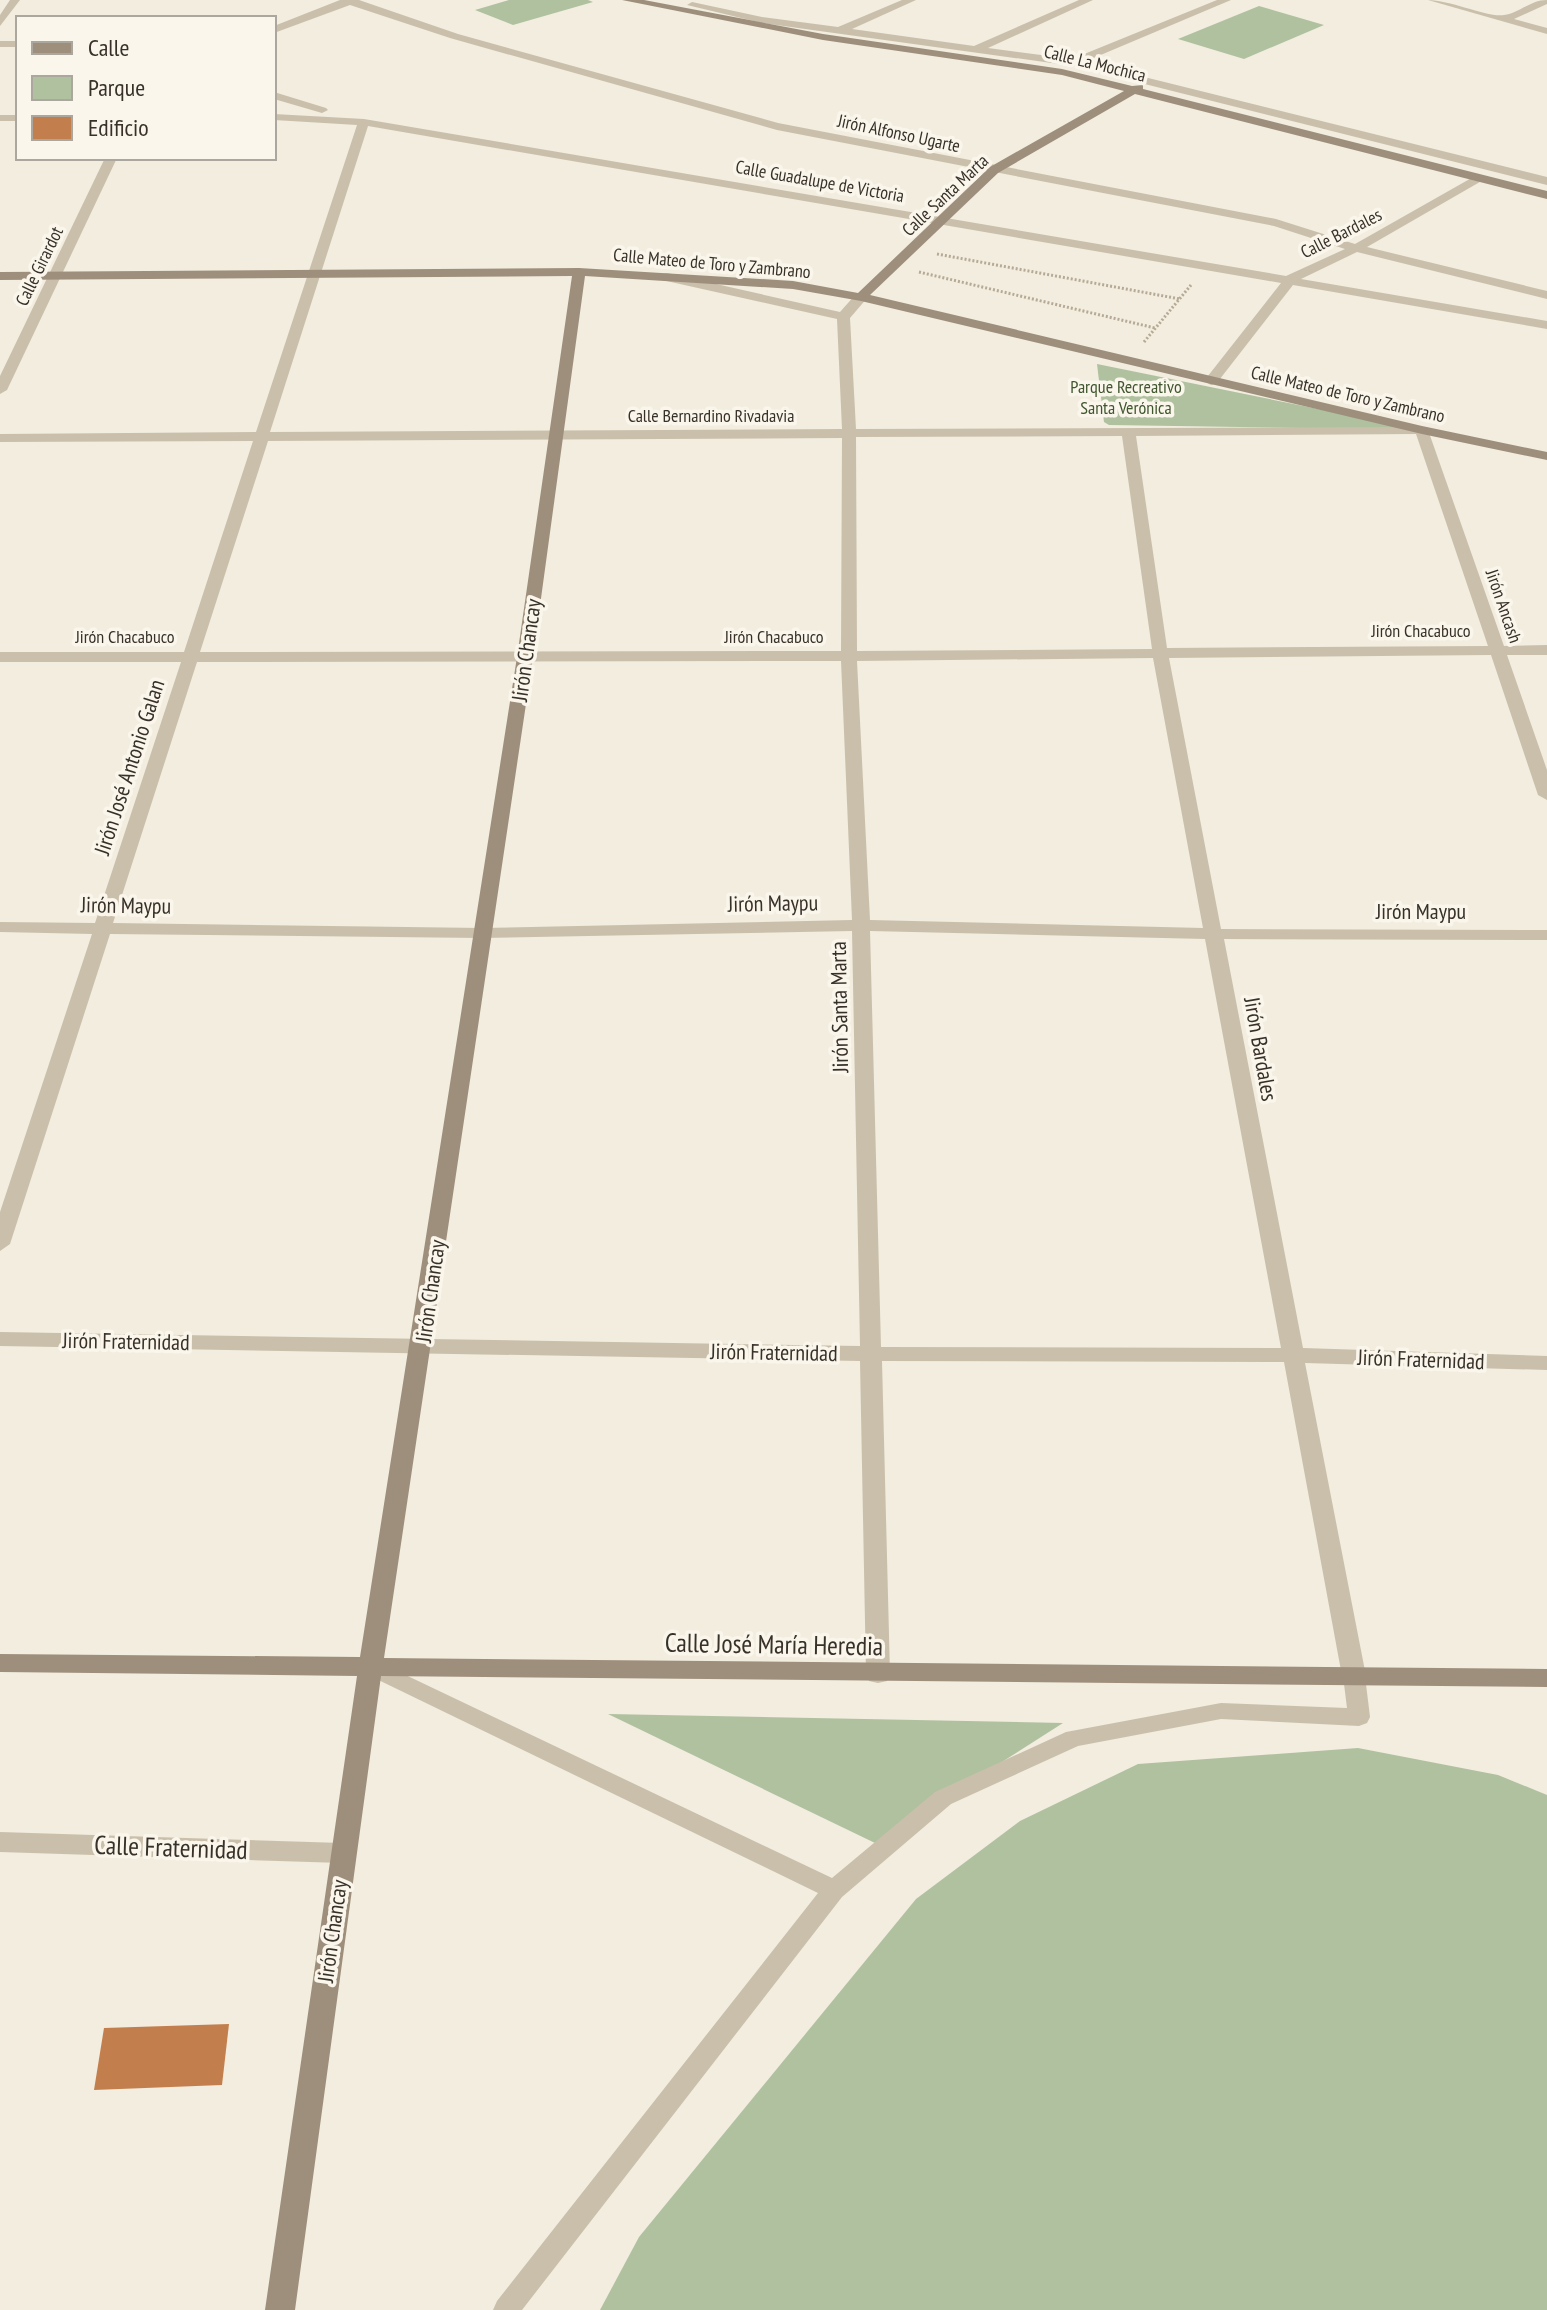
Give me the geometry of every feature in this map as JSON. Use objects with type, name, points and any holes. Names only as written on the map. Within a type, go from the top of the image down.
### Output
[{"type":"street","points":[[0,23],[15,0]]},
{"type":"street","name":"Calle La Mochica","points":[[627,0],[823,37],[1013,63],[1547,195]]},
{"type":"street","name":"Calle La Mochica","points":[[669,0],[838,31],[1073,63],[1547,181]]},
{"type":"street","points":[[692,5],[707,0]]},
{"type":"street","points":[[838,31],[911,0]]},
{"type":"street","points":[[1063,0],[1082,2]]},
{"type":"street","points":[[1073,63],[1226,0]]},
{"type":"street","points":[[1433,0],[1547,31]]},
{"type":"street","points":[[1505,19],[1546,0]]},
{"type":"street","points":[[276,29],[349,1]]},
{"type":"street","name":"Jirón Alfonso Ugarte","points":[[349,1],[454,36],[773,125],[1276,223],[1356,248],[1547,295]]},
{"type":"street","points":[[978,48],[1082,2]]},
{"type":"street","name":"Calle Santa Marta","points":[[861,297],[994,170],[1146,83]]},
{"type":"street","points":[[276,96],[364,122]]},
{"type":"street","points":[[304,117],[317,109]]},
{"type":"street","name":"Calle Guadalupe de Victoria","points":[[276,117],[364,122],[1547,325]]},
{"type":"street","name":"Jirón José Antonio Galan","points":[[0,1244],[364,122]]},
{"type":"street","name":"Calle Girardot","points":[[0,390],[110,160]]},
{"type":"street","name":"Calle Bardales","points":[[1211,381],[1291,279],[1356,248],[1479,179]]},
{"type":"street","name":"Calle Mateo de Toro y Zambrano","points":[[0,276],[579,272],[656,274],[793,285],[861,297],[1422,430],[1547,456]]},
{"type":"street","name":"Jirón Chancay","points":[[280,2310],[342,1853],[422,1345],[579,272]]},
{"type":"street","points":[[656,274],[843,317],[861,297]]},
{"type":"street","name":"Jirón Santa Marta","points":[[843,317],[849,432],[849,656],[861,925],[878,1674]]},
{"type":"street","name":"Jirón Bardales","points":[[1128,430],[1160,652],[1354,1676]]},
{"type":"street","name":"Calle Bernardino Rivadavia","points":[[0,438],[1422,430]]},
{"type":"street","name":"Jirón Ancash","points":[[1422,430],[1547,795]]},
{"type":"street","name":"Jirón Chacabuco","points":[[0,657],[849,656],[1547,650]]},
{"type":"street","name":"Jirón Maypu","points":[[0,927],[482,933],[861,925],[1215,934],[1547,935]]},
{"type":"street","name":"Jirón Fraternidad","points":[[0,1339],[871,1354],[1293,1355],[1547,1363]]},
{"type":"street","name":"Calle José María Heredia","points":[[0,1663],[878,1674],[1547,1678]]},
{"type":"street","name":"Calle Fraternidad","points":[[0,1842],[342,1853]]},
{"type":"lane","points":[[372,1667],[834,1890]]},
{"type":"lane","points":[[506,2310],[834,1890],[943,1798],[1074,1738],[1221,1711],[1359,1717],[1354,1676]]},
{"type":"path","points":[[912,250],[1180,299]]},
{"type":"path","points":[[1128,361],[1207,265]]},
{"type":"path","points":[[894,266],[1155,328]]},
{"type":"green space","points":[[509,0],[593,2],[513,25],[475,10]]},
{"type":"green space","points":[[1259,6],[1324,25],[1244,59],[1178,39]]},
{"type":"green space","name":"Parque Recreativo Santa Verónica","points":[[1097,364],[1422,430],[1109,425],[1104,422]]},
{"type":"green space","points":[[608,1714],[1063,1723],[875,1843]]},
{"type":"green space","points":[[1358,1748],[1498,1775],[1547,1795],[1547,2310],[600,2310],[639,2237],[916,1899],[1020,1821],[1138,1764]]},
{"type":"building","points":[[229,2024],[222,2085],[94,2090],[104,2028]]}]
